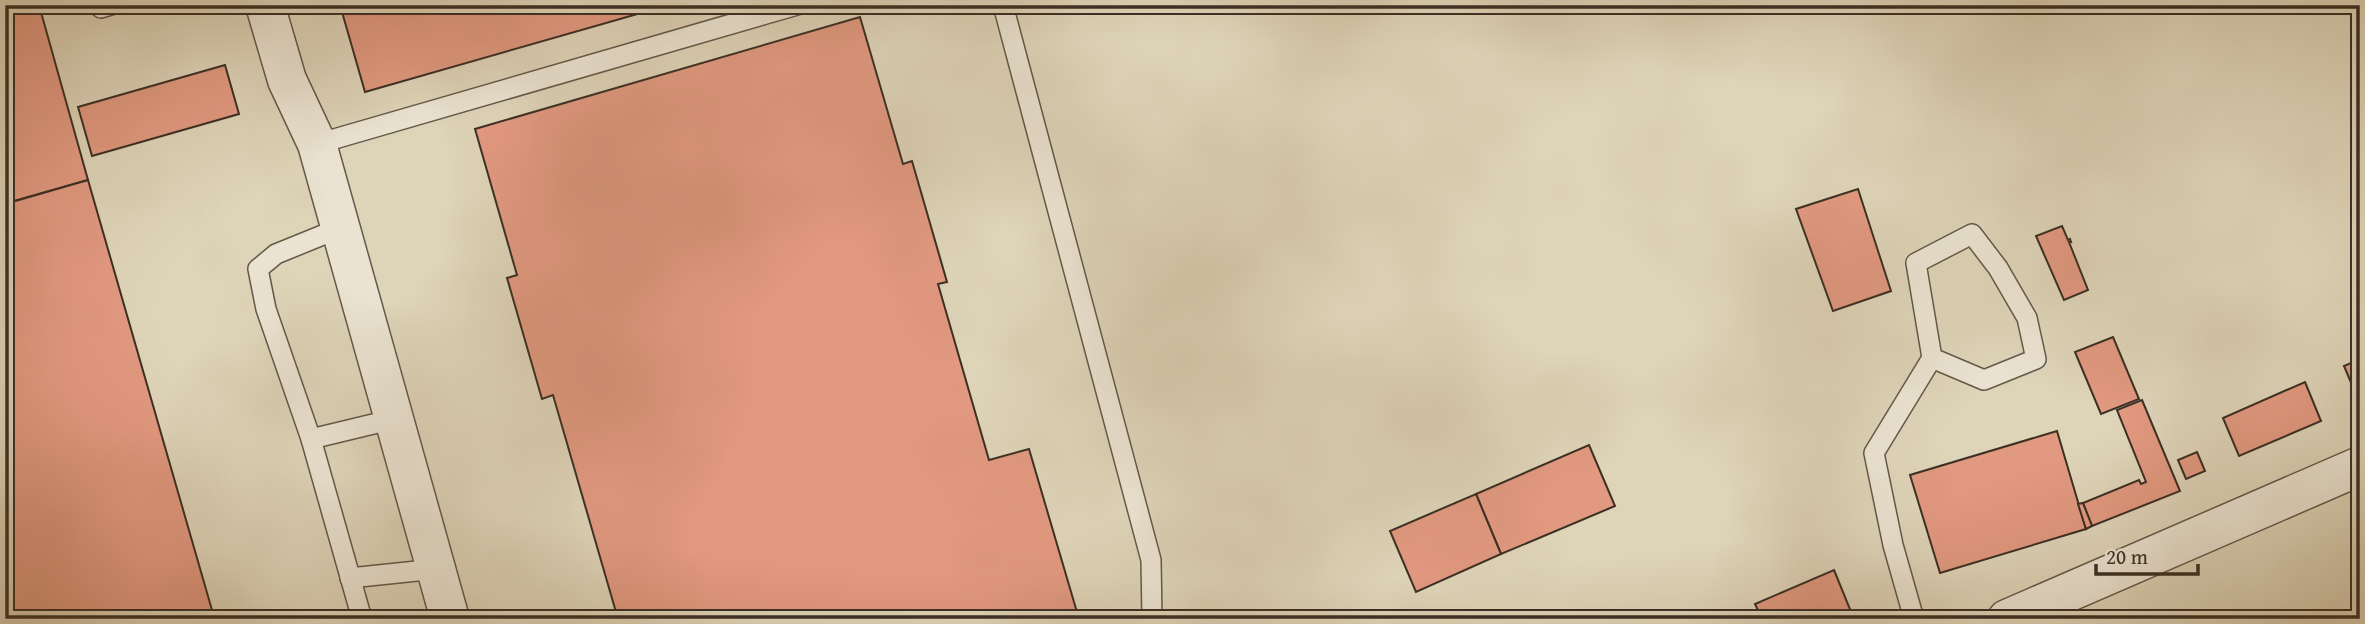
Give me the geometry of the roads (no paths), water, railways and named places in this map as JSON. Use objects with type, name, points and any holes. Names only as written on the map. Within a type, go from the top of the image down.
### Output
[{"type":"street","points":[[265,5],[287,80],[317,144],[450,619]]},
{"type":"street","points":[[2007,619],[2360,466]]},
{"type":"lane","points":[[98,5],[101,8],[111,5]]},
{"type":"lane","points":[[317,144],[797,5]]},
{"type":"lane","points":[[1003,5],[1150,560],[1152,619]]},
{"type":"lane","points":[[340,228],[276,254],[258,270],[266,309],[311,439],[362,619]]},
{"type":"lane","points":[[1914,619],[1893,545],[1874,453],[1932,358],[1916,263],[1972,234],[1998,268],[2027,318],[2036,359],[1984,380],[1932,358]]},
{"type":"lane","points":[[311,439],[394,419]]},
{"type":"lane","points":[[350,578],[436,569]]}]
